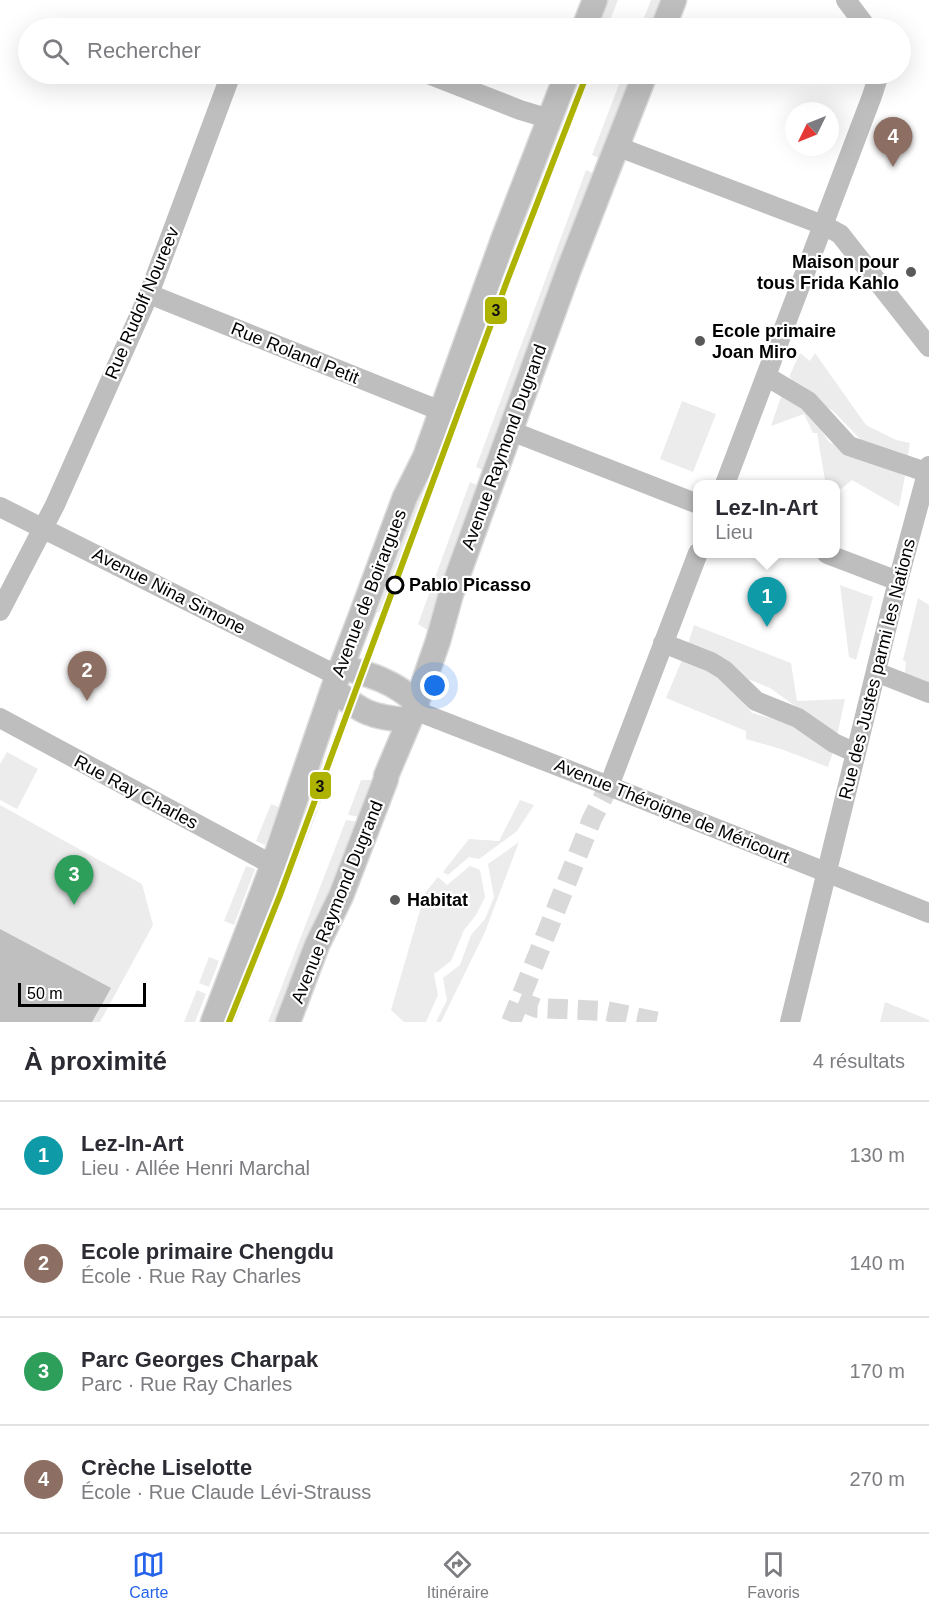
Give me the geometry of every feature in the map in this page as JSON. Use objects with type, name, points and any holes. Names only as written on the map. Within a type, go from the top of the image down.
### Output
[{"type":"main road","points":[[588,18],[595,0]]},
{"type":"main road","points":[[667,18],[674,0]]},
{"type":"main road","points":[[441,411],[563,84]]},
{"type":"main road","name":"Avenue Raymond Dugrand","points":[[288,1022],[317,945],[341,896],[413,711],[438,641],[451,594],[569,269],[641,84]]},
{"type":"main road","name":"Avenue de Boirargues","points":[[338,677],[405,497],[425,457],[441,411]]},
{"type":"main road","points":[[338,677],[380,678],[408,694],[413,711],[377,717],[368,713],[346,700],[338,677]]},
{"type":"main road","points":[[213,1022],[273,865],[338,677]]},
{"type":"street","points":[[846,0],[860,18]]},
{"type":"street","name":"Rue Rudolf Noureev","points":[[43,529],[149,294],[227,84]]},
{"type":"street","points":[[454,84],[550,119]]},
{"type":"street","points":[[727,480],[876,84]]},
{"type":"street","points":[[616,146],[823,225],[840,234],[929,347]]},
{"type":"street","name":"Rue Roland Petit","points":[[149,294],[441,411]]},
{"type":"street","points":[[766,376],[808,401],[849,446],[928,471]]},
{"type":"street","points":[[511,431],[693,502]]},
{"type":"street","name":"Rue des Justes parmi les Nations","points":[[790,1022],[898,581],[928,471]]},
{"type":"street","name":"Avenue Nina Simone","points":[[0,507],[338,677]]},
{"type":"street","points":[[0,611],[43,529]]},
{"type":"street","points":[[609,786],[696,558]]},
{"type":"street","points":[[837,558],[898,581]]},
{"type":"street","points":[[663,643],[711,662],[724,670],[756,701],[798,718],[834,743],[856,753]]},
{"type":"street","points":[[876,672],[929,693]]},
{"type":"street","name":"Avenue Théroigne de Méricourt","points":[[413,711],[929,913]]},
{"type":"street","name":"Rue Ray Charles","points":[[0,718],[273,865]]},
{"type":"shaded area","points":[[606,0],[618,0],[611,18],[599,18]]},
{"type":"shaded area","points":[[651,0],[665,0],[658,18],[644,18]]},
{"type":"shaded area","points":[[573,84],[586,84],[582,95],[571,91]]},
{"type":"shaded area","points":[[619,84],[633,84],[603,160],[592,155]]},
{"type":"shaded area","points":[[565,107],[576,111],[446,456],[435,452]]},
{"type":"shaded area","points":[[586,170],[597,175],[487,472],[476,467]]},
{"type":"shaded area","points":[[800,353],[810,361],[815,353],[866,425],[896,440],[910,443],[907,460],[870,449],[834,412],[789,377]]},
{"type":"shaded area","points":[[783,391],[815,421],[829,442],[905,476],[899,507],[852,480],[841,489],[840,480],[825,480],[817,433],[813,433],[804,414],[771,426]]},
{"type":"shaded area","points":[[682,401],[716,414],[693,472],[660,459]]},
{"type":"shaded area","points":[[430,468],[441,472],[389,613],[377,612]]},
{"type":"shaded area","points":[[470,482],[481,487],[432,633],[418,624]]},
{"type":"shaded area","points":[[840,585],[873,597],[856,660],[849,657]]},
{"type":"shaded area","points":[[918,598],[929,605],[929,683],[905,673],[906,662],[903,660]]},
{"type":"shaded area","points":[[694,625],[791,663],[797,701],[845,699],[837,736],[770,688],[745,678],[687,647]]},
{"type":"shaded area","points":[[682,660],[718,671],[752,713],[797,725],[834,749],[828,767],[781,749],[746,739],[746,731],[666,698]]},
{"type":"shaded area","points":[[7,752],[38,769],[17,809],[0,800],[0,764]]},
{"type":"shaded area","points":[[319,758],[332,769],[320,804],[309,797]]},
{"type":"shaded area","points":[[361,780],[374,780],[361,817],[348,815]]},
{"type":"shaded area","points":[[520,800],[534,805],[517,831],[479,859],[469,857],[448,875],[443,872],[469,839],[499,841]]},
{"type":"shaded area","points":[[307,803],[318,810],[235,1022],[221,1022]]},
{"type":"shaded area","points":[[271,804],[279,807],[265,845],[256,841]]},
{"type":"shaded area","points":[[0,805],[142,884],[153,925],[100,1022],[0,1022]]},
{"type":"shaded area","points":[[346,820],[359,822],[281,1022],[268,1022]]},
{"type":"shaded area","points":[[519,842],[485,932],[441,1022],[436,1022],[447,1000],[443,978],[460,965],[471,935],[485,919],[494,897],[488,864]]},
{"type":"shaded area","points":[[246,866],[255,869],[234,925],[224,921]]},
{"type":"shaded area","points":[[470,866],[480,870],[485,897],[476,915],[464,930],[451,961],[434,974],[438,995],[426,1022],[404,1022],[391,1010],[425,893],[438,877],[447,885]]},
{"type":"shaded area","points":[[0,929],[111,988],[92,1022],[0,1022]]},
{"type":"shaded area","points":[[209,957],[219,961],[209,987],[199,983]]},
{"type":"shaded area","points":[[197,990],[206,994],[195,1022],[184,1022]]},
{"type":"shaded area","points":[[885,1002],[929,1020],[929,1022],[880,1022]]},
{"type":"tunnel","points":[[511,1022],[592,819],[609,786]]},
{"type":"tunnel","points":[[519,1001],[537,1008],[606,1011],[659,1022]]},
{"type":"transit line","name":"3","points":[[229,1022],[280,895],[507,281],[583,84]]},
{"type":"place","name":"Crèche Liselotte","points":[[893,167]]},
{"type":"place","name":"Maison pour tous Frida Kahlo","points":[[911,272]]},
{"type":"place","name":"Ecole primaire Joan Miro","points":[[700,341]]},
{"type":"place","name":"Pablo Picasso","points":[[395,585]]},
{"type":"place","name":"Lez-In-Art","points":[[767,627]]},
{"type":"place","name":"Ecole primaire Chengdu","points":[[87,701]]},
{"type":"place","name":"Habitat","points":[[395,900]]},
{"type":"place","name":"Parc Georges Charpak","points":[[74,905]]}]
